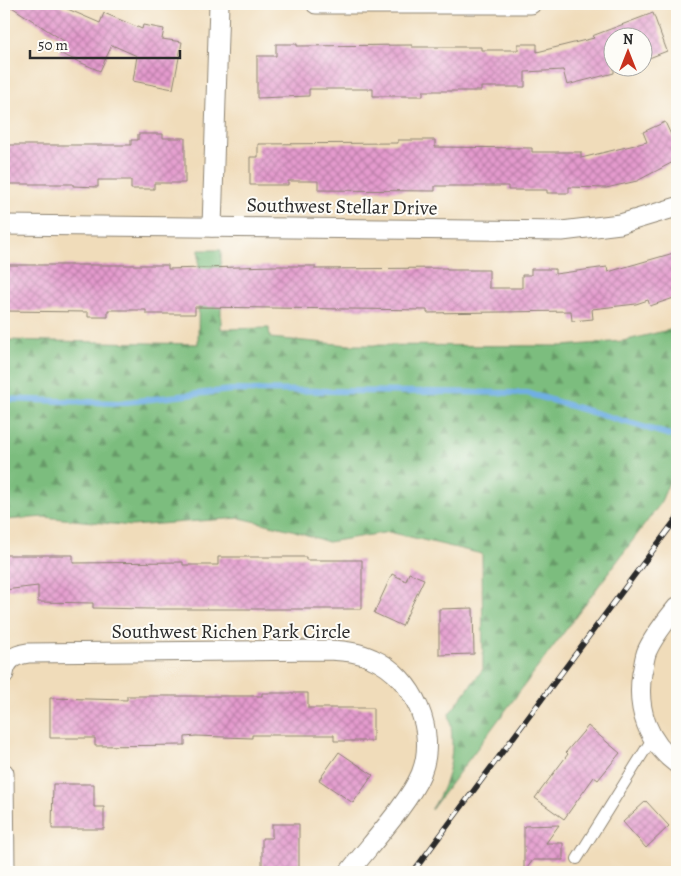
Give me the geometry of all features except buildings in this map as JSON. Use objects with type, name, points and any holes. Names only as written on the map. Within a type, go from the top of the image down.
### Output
[{"type":"street","points":[[212,227],[219,4]]},
{"type":"street","points":[[316,4],[531,4]]},
{"type":"street","name":"Southwest Stellar Drive","points":[[4,225],[562,231],[620,224],[677,207]]},
{"type":"street","points":[[677,607],[660,628],[646,652],[640,688],[642,715],[652,739],[664,754],[677,764]]},
{"type":"street","name":"Southwest Richen Park Circle","points":[[7,666],[17,654],[28,653],[329,650],[353,652],[374,659],[394,672],[411,690],[420,710],[425,730],[426,753],[421,774],[406,798],[349,872]]},
{"type":"street","points":[[4,773],[5,872]]},
{"type":"lane","points":[[578,859],[652,739]]},
{"type":"green space","points":[[199,250],[221,250],[221,329],[269,328],[270,338],[349,345],[563,346],[623,341],[677,328],[677,463],[660,504],[431,810],[443,788],[450,764],[452,739],[449,714],[483,669],[482,554],[389,532],[328,542],[292,530],[240,518],[132,526],[44,517],[4,520],[4,340],[198,344]]},
{"type":"waterway","points":[[4,399],[118,403],[231,390],[527,393],[677,437]]},
{"type":"railway","points":[[413,872],[677,518]]}]
